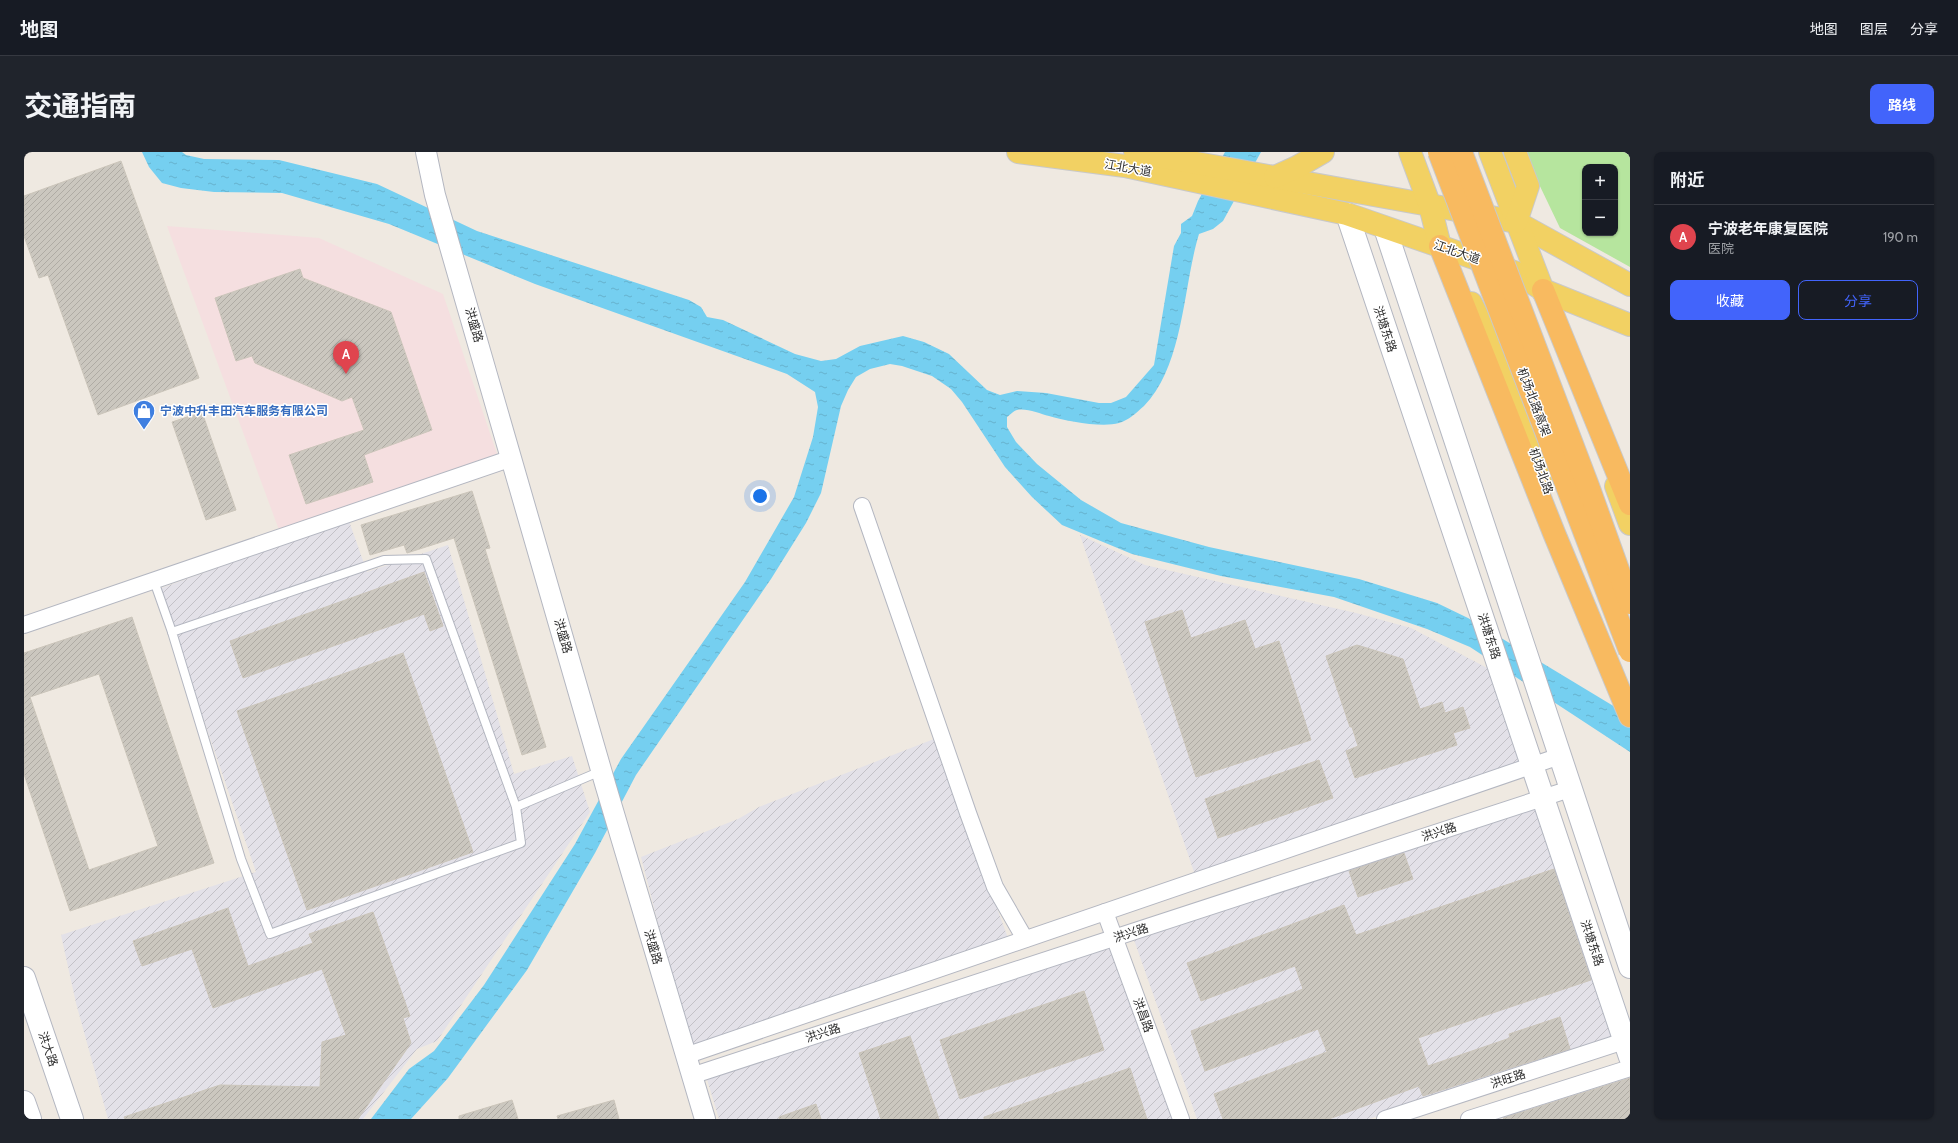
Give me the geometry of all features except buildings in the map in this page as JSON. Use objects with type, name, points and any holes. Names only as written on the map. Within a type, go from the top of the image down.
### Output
[{"type":"highway","name":"机场北路高架","points":[[1439,152],[1623,657]]},
{"type":"highway","name":"机场北路高架","points":[[1462,152],[1586,479],[1630,603]]},
{"type":"highway","points":[[1440,246],[1554,533],[1630,716]]},
{"type":"highway","points":[[1543,290],[1630,504]]},
{"type":"main road","name":"江北大道","points":[[1018,152],[1124,166],[1171,167]]},
{"type":"main road","name":"江北大道","points":[[1135,152],[1171,167],[1275,199],[1347,214],[1440,246],[1517,273],[1543,290],[1630,325]]},
{"type":"main road","points":[[1275,177],[1297,167],[1323,152]]},
{"type":"main road","points":[[1410,152],[1430,206]]},
{"type":"main road","points":[[1490,152],[1630,524]]},
{"type":"main road","points":[[1515,152],[1528,186],[1516,222]]},
{"type":"main road","points":[[1171,167],[1275,177],[1516,222],[1630,284]]},
{"type":"main road","name":"机场北路","points":[[1430,206],[1440,246],[1494,347],[1552,500],[1623,657],[1630,700]]},
{"type":"main road","name":"洪塘东路","points":[[1347,214],[1628,1046]]},
{"type":"main road","points":[[1385,228],[1630,967]]},
{"type":"main road","name":"洪大路","points":[[24,978],[72,1119]]},
{"type":"main road","points":[[24,1102],[30,1119]]},
{"type":"street","name":"洪盛路","points":[[426,152],[435,195],[622,841],[705,1119]]},
{"type":"street","points":[[24,625],[512,458]]},
{"type":"street","points":[[862,506],[992,879],[1025,939]]},
{"type":"street","name":"洪兴路","points":[[685,1056],[1560,756]]},
{"type":"street","name":"洪兴路","points":[[691,1076],[1570,789]]},
{"type":"street","name":"洪昌路","points":[[1105,912],[1181,1119]]},
{"type":"street","name":"洪旺路","points":[[1385,1119],[1628,1046]]},
{"type":"street","points":[[1469,1119],[1630,1068]]},
{"type":"lane","points":[[154,580],[172,632],[241,859],[270,934],[521,843],[516,807],[426,559],[384,560],[172,632]]},
{"type":"lane","points":[[516,807],[604,779]]},
{"type":"shaded area","points":[[167,226],[319,238],[443,294],[497,454],[279,530]]},
{"type":"shaded area","points":[[349,521],[367,572],[448,545],[514,774],[572,756],[590,812],[437,1041],[417,1049],[363,1119],[108,1119],[76,1003],[61,935],[256,872],[159,589]]},
{"type":"shaded area","points":[[1080,535],[1145,565],[1356,613],[1411,628],[1493,671],[1527,761],[1195,875]]},
{"type":"shaded area","points":[[934,739],[1008,938],[690,1047],[641,857],[738,819],[759,807]]},
{"type":"shaded area","points":[[1540,803],[1619,1038],[1369,1119],[1197,1119],[1133,937]]},
{"type":"shaded area","points":[[1112,944],[1176,1119],[719,1119],[706,1076]]},
{"type":"green space","points":[[1527,152],[1630,152],[1630,267],[1560,228],[1537,180]]},
{"type":"water","points":[[142,152],[182,152],[186,155],[204,159],[279,160],[377,184],[477,231],[689,300],[701,307],[707,317],[723,320],[795,354],[821,361],[836,359],[860,346],[903,336],[924,342],[949,354],[987,390],[1000,395],[1017,391],[1046,393],[1099,403],[1111,403],[1126,397],[1154,365],[1174,246],[1181,233],[1181,224],[1192,216],[1198,201],[1225,152],[1261,152],[1223,221],[1213,229],[1199,234],[1175,347],[1167,369],[1157,389],[1144,406],[1123,422],[1103,425],[1074,422],[1029,410],[1017,410],[1007,417],[1007,427],[1016,442],[1037,464],[1081,500],[1121,523],[1209,547],[1359,579],[1437,603],[1468,618],[1630,716],[1630,752],[1470,647],[1427,629],[1334,597],[1221,576],[1132,554],[1062,525],[1032,497],[1005,467],[962,402],[951,389],[932,376],[902,366],[890,364],[870,369],[856,377],[841,406],[821,493],[806,523],[771,579],[636,775],[595,853],[527,970],[448,1078],[411,1119],[371,1119],[409,1069],[434,1051],[484,985],[575,844],[621,759],[745,582],[794,497],[813,437],[818,407],[815,392],[787,374],[535,284],[389,224],[282,193],[214,192],[181,188],[162,183],[149,167]]},
{"type":"place","name":"宁波老年康复医院","points":[[346,374]]},
{"type":"place","name":"宁波中升丰田汽车服务有限公司","points":[[144,430]]}]
